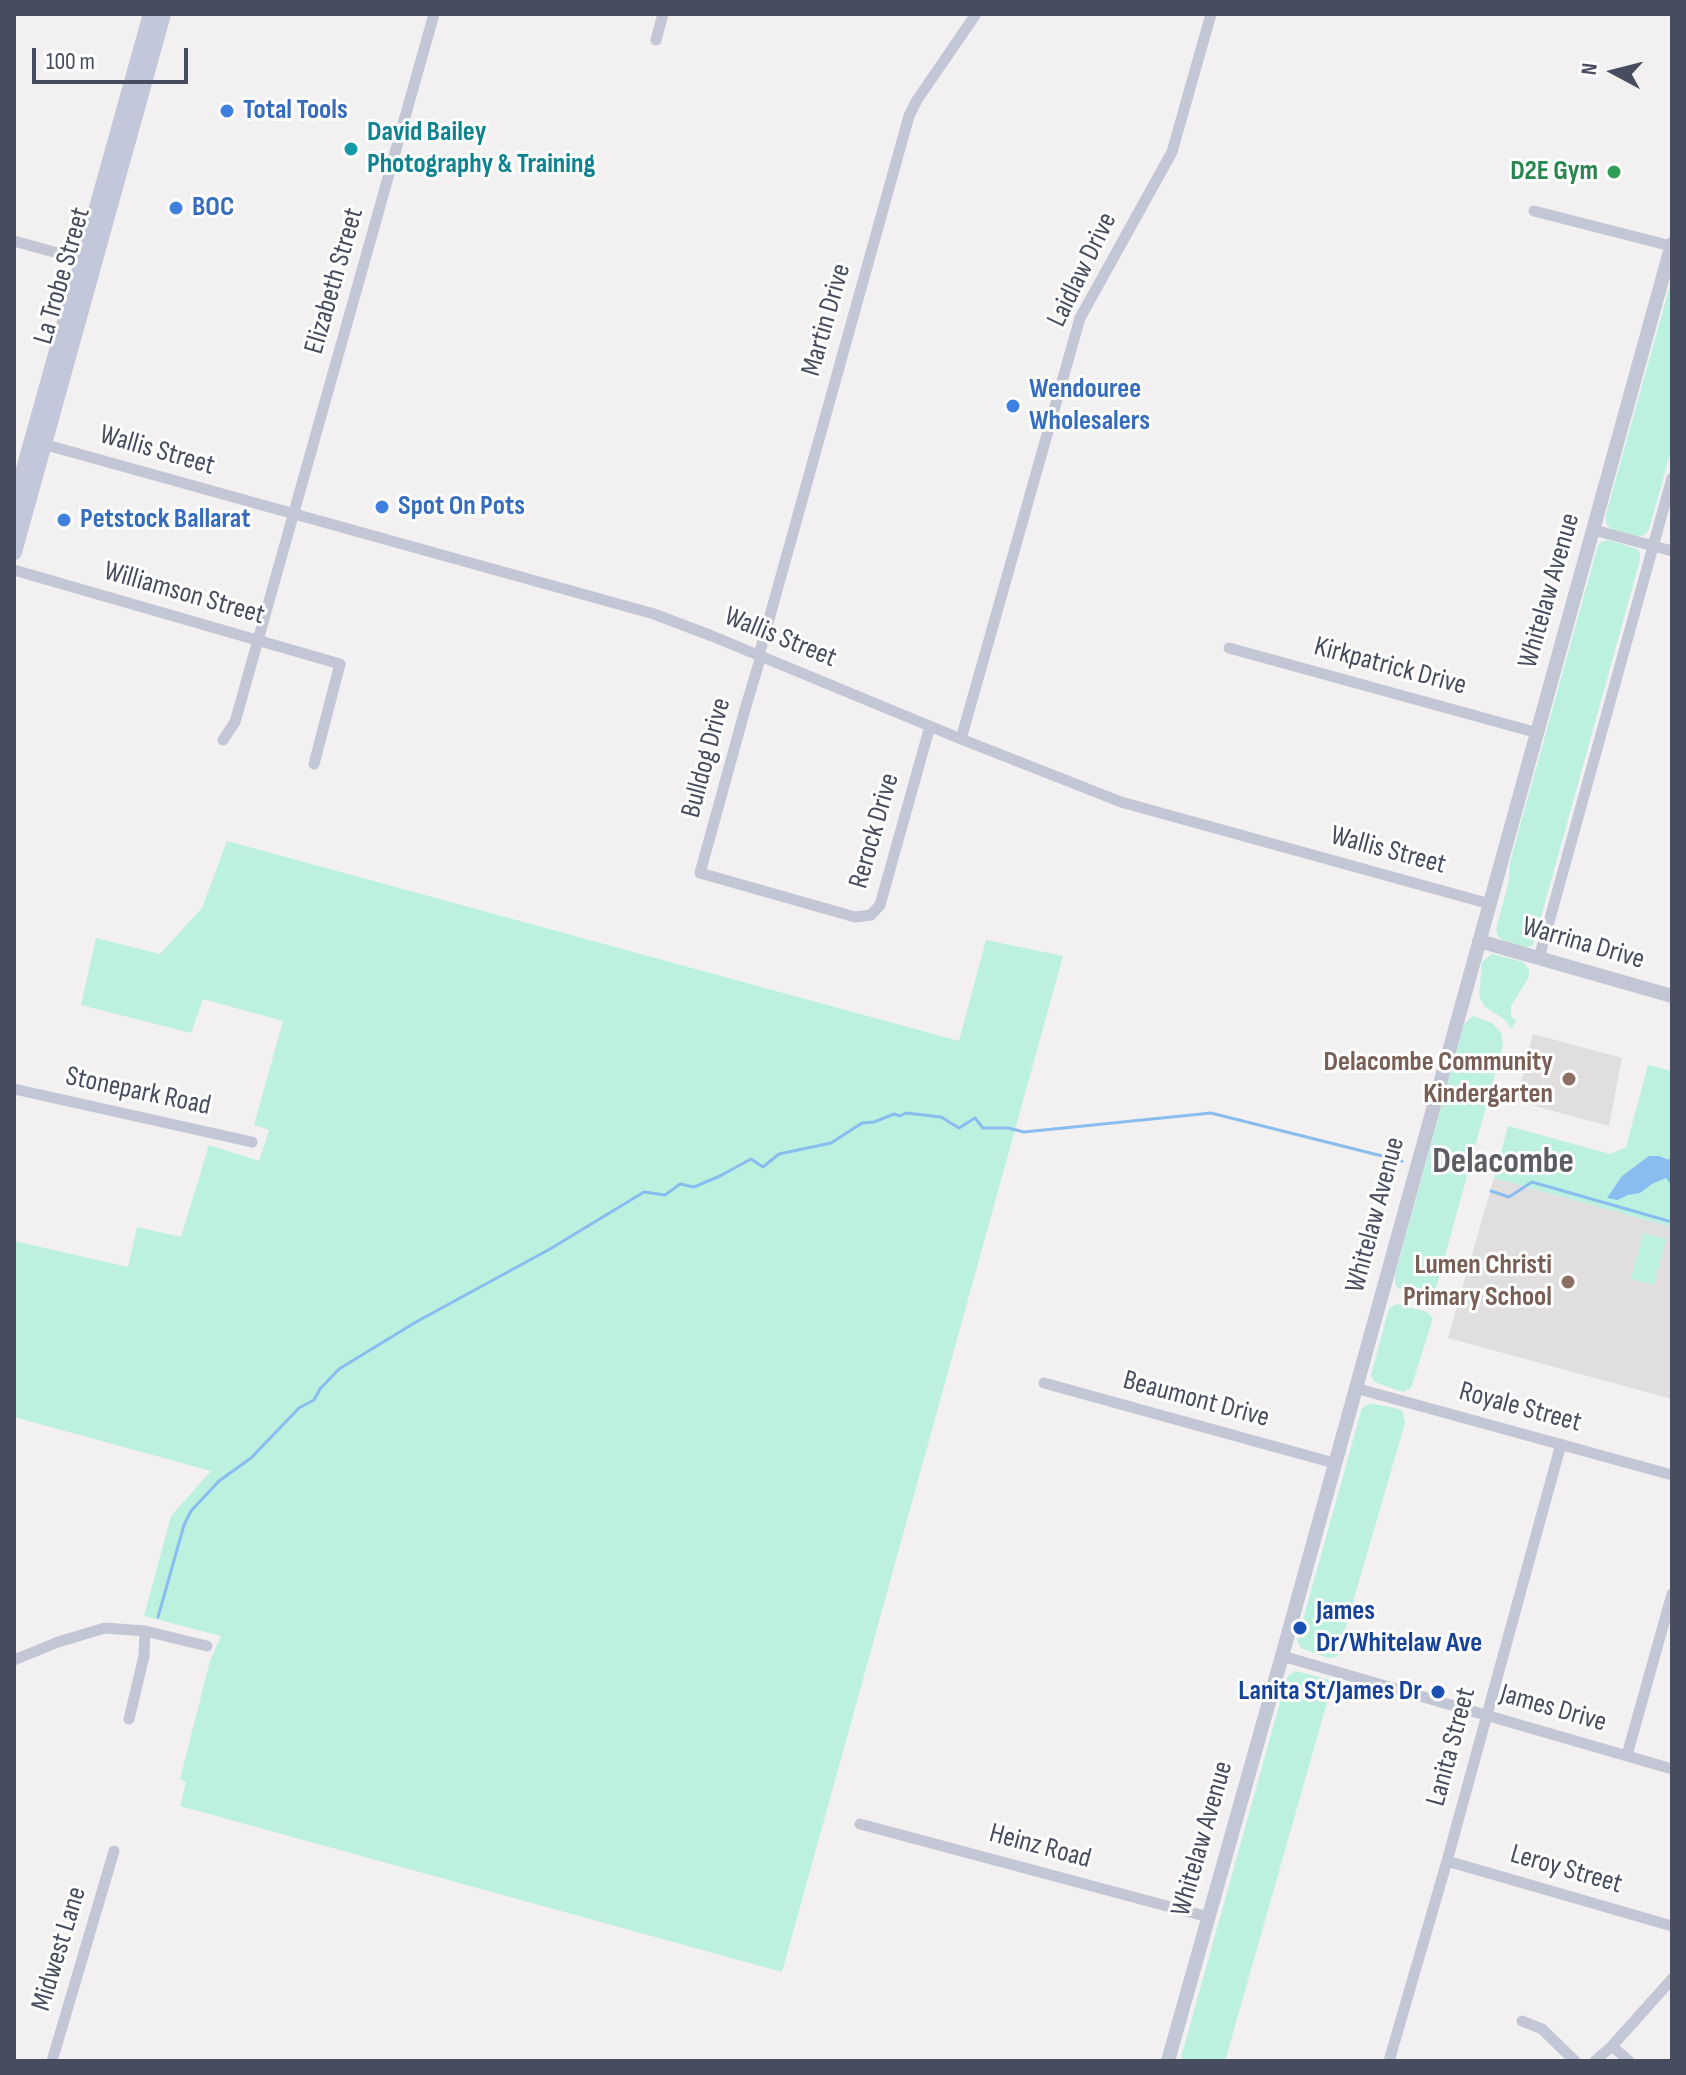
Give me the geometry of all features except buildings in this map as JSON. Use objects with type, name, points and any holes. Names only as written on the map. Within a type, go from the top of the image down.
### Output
[{"type":"main road","name":"La Trobe Street","points":[[88,262],[151,14]]},
{"type":"main road","name":"La Trobe Street","points":[[14,552],[37,443],[163,14]]},
{"type":"main road","name":"La Trobe Street","points":[[14,505],[37,443]]},
{"type":"street","name":"Elizabeth Street","points":[[223,740],[235,722],[434,14]]},
{"type":"street","points":[[656,40],[663,14]]},
{"type":"street","name":"Martin Drive","points":[[760,655],[909,116],[976,14]]},
{"type":"street","name":"Laidlaw Drive","points":[[961,739],[1076,327],[1172,152],[1211,14]]},
{"type":"street","points":[[1534,211],[1672,245]]},
{"type":"street","points":[[14,241],[88,262]]},
{"type":"street","name":"Whitelaw Avenue","points":[[1168,2061],[1672,245]]},
{"type":"street","name":"Wallis Street","points":[[37,443],[654,614],[1121,802],[1490,904]]},
{"type":"street","points":[[1539,958],[1672,478]]},
{"type":"street","points":[[1594,530],[1672,551]]},
{"type":"street","name":"Williamson Street","points":[[14,570],[340,664],[314,764]]},
{"type":"street","name":"Kirkpatrick Drive","points":[[1229,648],[1538,733]]},
{"type":"street","name":"Bulldog Drive","points":[[700,873],[760,655]]},
{"type":"street","name":"Rerock Drive","points":[[700,873],[855,917],[871,915],[880,905],[930,726]]},
{"type":"street","name":"Warrina Drive","points":[[1479,941],[1672,996]]},
{"type":"street","name":"Stonepark Road","points":[[14,1089],[252,1142]]},
{"type":"street","name":"Beaumont Drive","points":[[1044,1383],[1334,1463]]},
{"type":"street","name":"Royale Street","points":[[1355,1388],[1672,1475]]},
{"type":"street","name":"Lanita Street","points":[[1389,2061],[1561,1444]]},
{"type":"street","points":[[1627,1755],[1669,1618],[1672,1594]]},
{"type":"street","points":[[14,1660],[105,1628],[145,1631],[207,1646]]},
{"type":"street","points":[[129,1719],[144,1656],[145,1631]]},
{"type":"street","name":"James Drive","points":[[1282,1656],[1672,1769]]},
{"type":"street","name":"Heinz Road","points":[[860,1824],[1208,1917]]},
{"type":"street","name":"Midwest Lane","points":[[52,2061],[114,1851]]},
{"type":"street","name":"Leroy Street","points":[[1447,1861],[1672,1926]]},
{"type":"street","points":[[1595,2061],[1672,1979]]},
{"type":"street","points":[[1522,2021],[1542,2029],[1575,2061]]},
{"type":"street","points":[[1612,2046],[1629,2061]]},
{"type":"shaded area","name":"Delacombe Community Kindergarten","points":[[1533,1034],[1622,1058],[1609,1126],[1516,1101]]},
{"type":"shaded area","name":"Lumen Christi Primary School","points":[[1494,1178],[1672,1227],[1672,1399],[1448,1338]]},
{"type":"green space","points":[[1672,278],[1672,447],[1649,529],[1645,535],[1637,536],[1611,529],[1605,518]]},
{"type":"green space","points":[[1608,540],[1637,549],[1640,560],[1535,939],[1532,946],[1525,947],[1502,940],[1496,929],[1509,881],[1510,862],[1598,545]]},
{"type":"green space","points":[[227,841],[959,1041],[986,940],[1063,956],[782,1972],[180,1806],[186,1782],[180,1779],[210,1661],[221,1636],[144,1616],[171,1516],[211,1471],[14,1417],[14,1241],[128,1267],[137,1227],[181,1237],[209,1145],[259,1161],[269,1130],[254,1125],[283,1021],[203,999],[191,1033],[81,1005],[96,938],[160,954],[202,908]]},
{"type":"green space","points":[[1492,954],[1523,962],[1529,970],[1529,977],[1511,1006],[1511,1016],[1517,1022],[1512,1029],[1504,1019],[1484,1006],[1479,995],[1482,962]]},
{"type":"green space","points":[[1473,1016],[1492,1023],[1501,1033],[1503,1045],[1437,1285],[1432,1292],[1417,1295],[1397,1288],[1395,1275],[1464,1024]]},
{"type":"green space","points":[[1648,1065],[1672,1071],[1672,1227],[1494,1178],[1508,1126],[1610,1154],[1626,1147]]},
{"type":"green space","points":[[1643,1233],[1666,1239],[1654,1285],[1631,1279]]},
{"type":"green space","points":[[1397,1304],[1427,1312],[1433,1318],[1411,1388],[1403,1392],[1374,1382],[1371,1375],[1389,1308]]},
{"type":"green space","points":[[1370,1403],[1402,1410],[1405,1423],[1337,1657],[1328,1658],[1301,1648],[1297,1641],[1362,1408]]},
{"type":"green space","points":[[1295,1671],[1327,1679],[1332,1685],[1225,2061],[1180,2061],[1287,1677]]},
{"type":"water","points":[[1672,1147],[1672,1186],[1666,1178],[1640,1193],[1617,1200],[1607,1198],[1622,1176],[1649,1156],[1669,1160]]},
{"type":"waterway","points":[[158,1617],[184,1525],[191,1511],[219,1481],[251,1458],[299,1408],[314,1400],[339,1369],[644,1192],[665,1195],[680,1184],[694,1187],[751,1159],[763,1167],[779,1154],[831,1143],[862,1123],[906,1113],[941,1117],[959,1128],[975,1118],[983,1128],[1008,1128],[1024,1132],[1211,1113],[1402,1161]]},
{"type":"waterway","points":[[1491,1191],[1509,1197],[1532,1182],[1672,1222]]},
{"type":"place","name":"Total Tools","points":[[227,111]]},
{"type":"place","name":"David Bailey Photography & Training","points":[[351,149]]},
{"type":"place","name":"D2E Gym","points":[[1614,172]]},
{"type":"place","name":"BOC","points":[[176,208]]},
{"type":"place","name":"Wendouree Wholesalers","points":[[1013,406]]},
{"type":"place","name":"Spot On Pots","points":[[382,507]]},
{"type":"place","name":"Petstock Ballarat","points":[[64,520]]},
{"type":"place","name":"Delacombe Community Kindergarten","points":[[1569,1079]]},
{"type":"place","name":"Lumen Christi Primary School","points":[[1568,1282]]},
{"type":"place","name":"James Dr/Whitelaw Ave","points":[[1300,1628]]},
{"type":"place","name":"Lanita St/James Dr","points":[[1438,1692]]},
{"type":"district","name":"Delacombe","points":[[1503,1163]]}]
